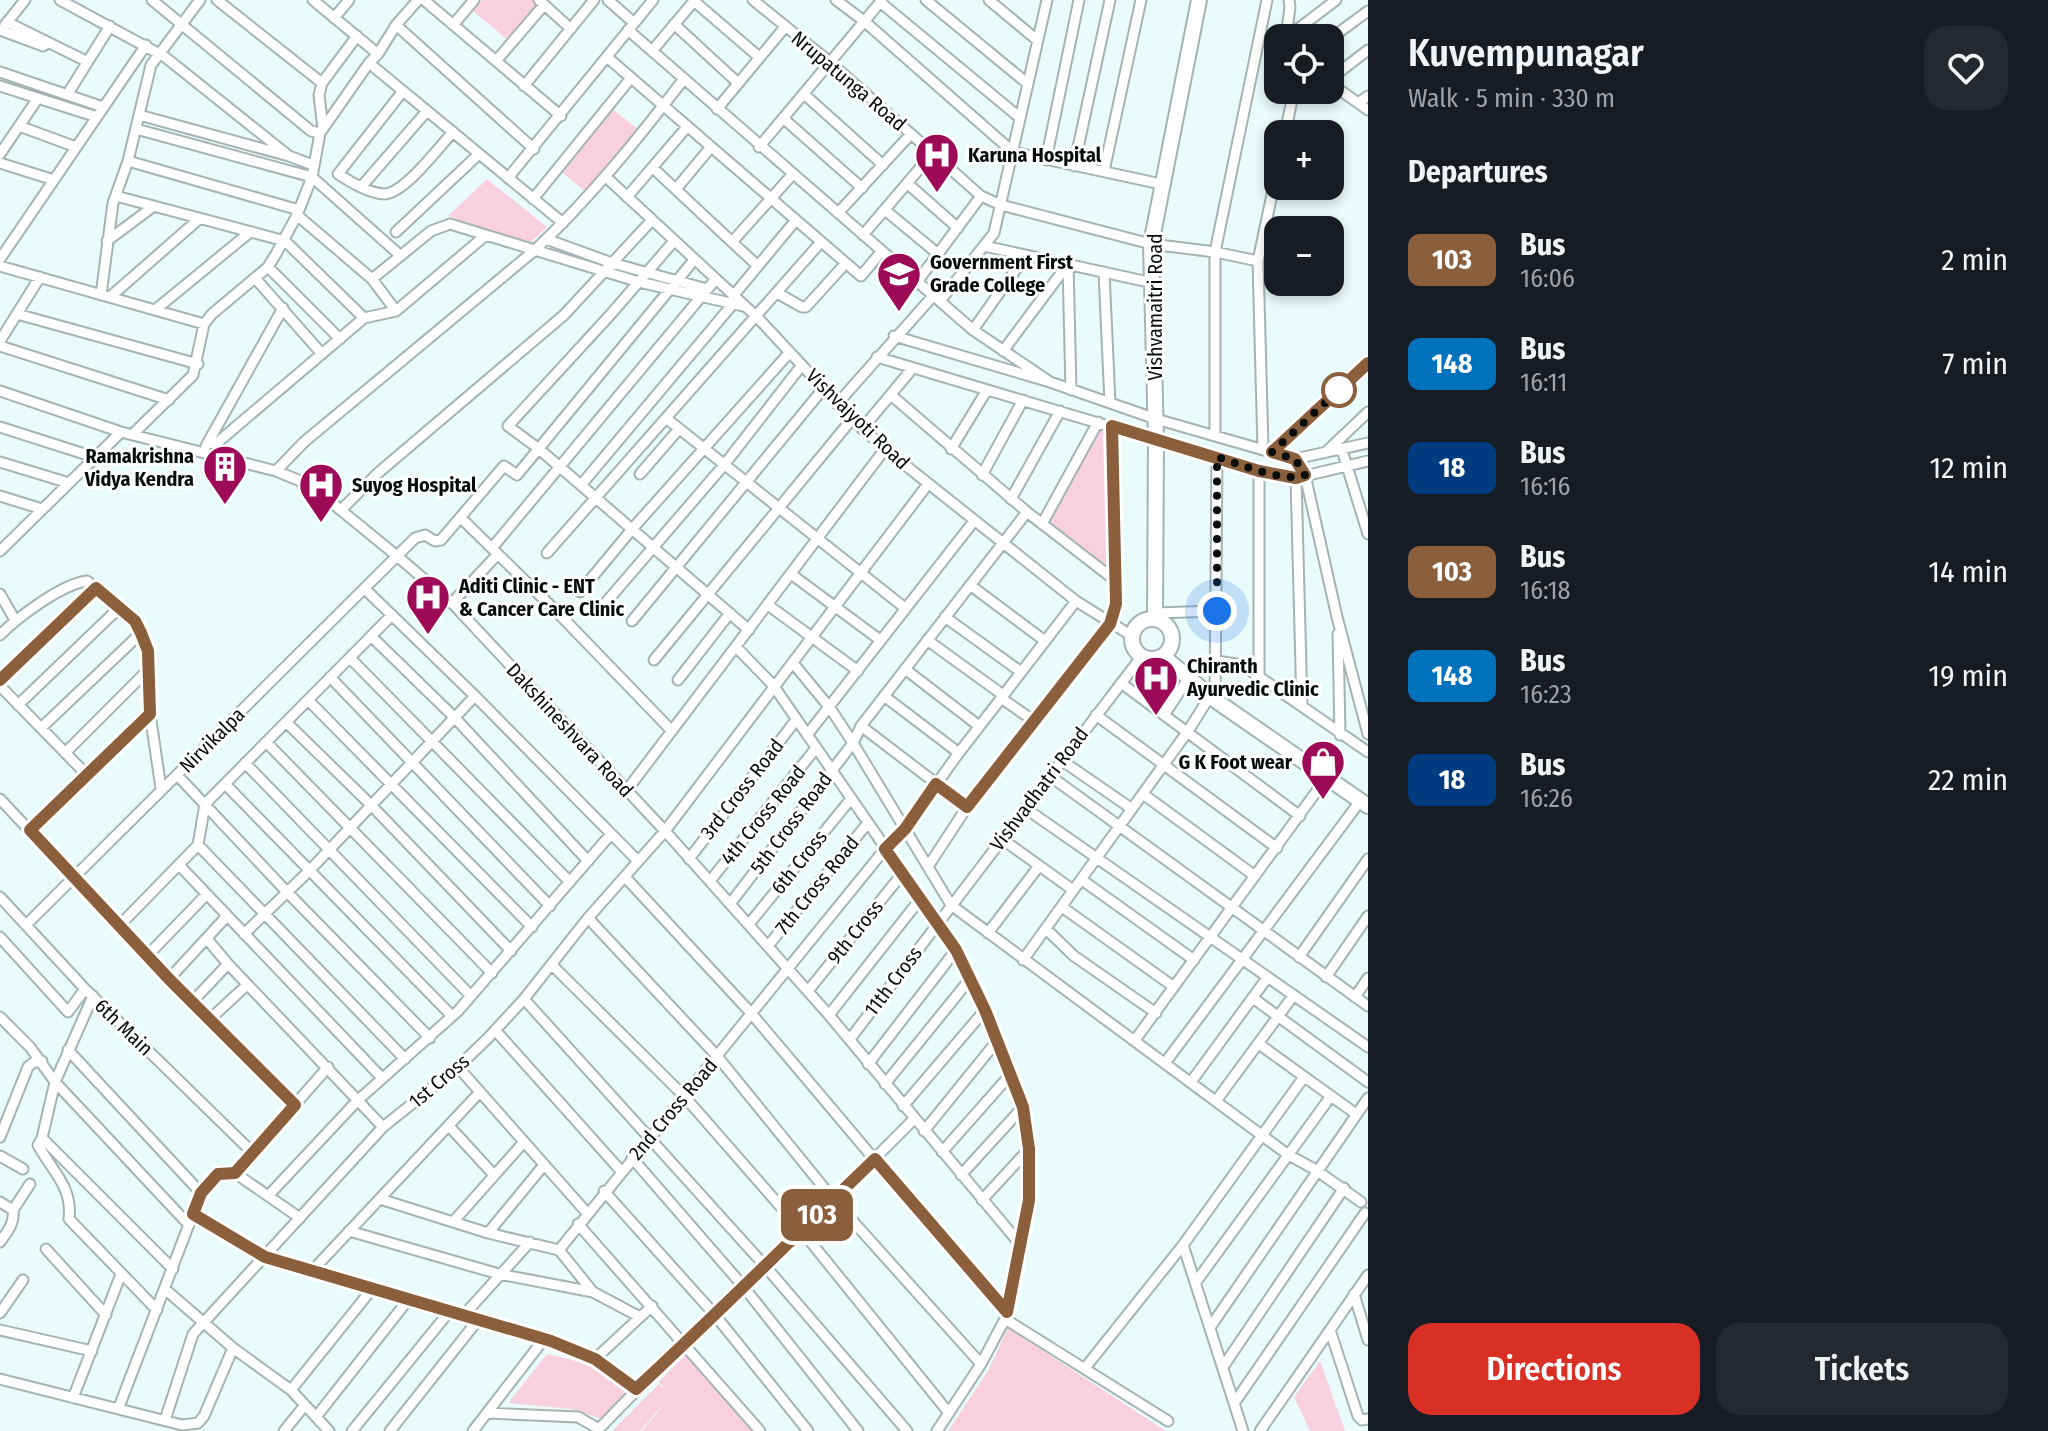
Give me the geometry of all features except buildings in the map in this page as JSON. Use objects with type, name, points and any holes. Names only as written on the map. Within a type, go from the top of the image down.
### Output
[{"type":"street","points":[[25,0],[2,28],[43,46],[48,43],[86,61]]},
{"type":"street","points":[[60,0],[146,45],[289,156]]},
{"type":"street","points":[[152,0],[311,131],[321,131]]},
{"type":"street","points":[[105,296],[107,241],[151,65],[200,0]]},
{"type":"street","points":[[217,0],[322,83]]},
{"type":"street","points":[[313,0],[378,54]]},
{"type":"street","points":[[334,18],[349,0]]},
{"type":"street","points":[[321,131],[396,25],[418,0]]},
{"type":"street","points":[[424,0],[561,116]]},
{"type":"street","points":[[453,25],[474,0]]},
{"type":"street","points":[[524,86],[594,0]]},
{"type":"street","points":[[608,0],[652,51],[759,147],[973,330],[1050,382]]},
{"type":"street","points":[[508,178],[653,0]]},
{"type":"street","name":"Nrupatunga Road","points":[[753,0],[831,63],[981,196],[1001,205],[1151,244],[1258,261]]},
{"type":"street","points":[[836,0],[1013,152],[1161,184]]},
{"type":"street","points":[[926,0],[1028,84]]},
{"type":"street","points":[[989,0],[1037,40]]},
{"type":"street","points":[[837,404],[894,336],[936,299],[994,233],[1047,0]]},
{"type":"street","points":[[1046,160],[1079,0]]},
{"type":"street","points":[[1074,166],[1110,0]]},
{"type":"street","points":[[1104,171],[1141,0]]},
{"type":"street","name":"Vishvamaitri Road","points":[[1155,616],[1156,419],[1151,244],[1199,0]]},
{"type":"street","points":[[1215,436],[1215,252],[1267,0]]},
{"type":"street","points":[[1289,0],[1286,38],[1336,0]]},
{"type":"street","points":[[652,51],[694,1],[759,57]]},
{"type":"street","points":[[759,147],[881,1],[1019,117]]},
{"type":"street","points":[[496,61],[541,2],[571,29]]},
{"type":"street","points":[[1344,29],[1368,11]]},
{"type":"street","points":[[674,24],[738,83]]},
{"type":"street","points":[[396,25],[534,149]]},
{"type":"street","points":[[67,95],[110,26]]},
{"type":"street","points":[[717,109],[785,27]]},
{"type":"street","points":[[132,435],[193,375],[198,364],[204,324],[268,267],[285,241],[312,177],[321,131],[319,95],[322,83],[357,36]]},
{"type":"street","points":[[0,259],[146,45]]},
{"type":"street","points":[[1344,70],[1368,50]]},
{"type":"street","points":[[607,57],[861,276],[882,251]]},
{"type":"street","points":[[369,63],[563,223]]},
{"type":"street","points":[[0,72],[103,107]]},
{"type":"street","points":[[533,199],[631,78]]},
{"type":"street","points":[[276,471],[304,442],[535,250],[606,177],[683,80]]},
{"type":"street","points":[[0,86],[97,117]]},
{"type":"street","points":[[403,91],[338,174],[361,187],[386,194],[401,188],[453,132]]},
{"type":"street","points":[[1344,92],[1368,110]]},
{"type":"street","points":[[804,94],[883,165]]},
{"type":"street","points":[[1358,103],[1368,96]]},
{"type":"street","points":[[0,154],[38,98]]},
{"type":"street","points":[[361,187],[427,111]]},
{"type":"street","points":[[139,115],[313,165]]},
{"type":"street","points":[[783,118],[862,188]]},
{"type":"street","points":[[19,126],[76,147]]},
{"type":"street","points":[[627,197],[687,127]]},
{"type":"street","points":[[136,129],[312,177],[401,256]]},
{"type":"street","points":[[838,213],[911,134]]},
{"type":"street","points":[[676,189],[711,147]]},
{"type":"street","points":[[396,232],[479,154]]},
{"type":"street","points":[[863,235],[932,154]]},
{"type":"street","points":[[128,161],[298,212],[372,279],[396,311]]},
{"type":"street","points":[[0,163],[54,180]]},
{"type":"street","points":[[653,168],[758,266]]},
{"type":"street","points":[[732,242],[792,175]]},
{"type":"street","name":"Vishvajyoti Road","points":[[606,177],[715,280],[732,301],[757,317],[862,429],[1076,601],[1132,636]]},
{"type":"street","points":[[908,184],[958,228]]},
{"type":"street","points":[[116,196],[285,241],[364,318]]},
{"type":"street","points":[[917,282],[981,196]]},
{"type":"street","points":[[1267,451],[1258,261],[1271,200]]},
{"type":"street","points":[[107,241],[154,206]]},
{"type":"street","points":[[885,210],[938,254]]},
{"type":"street","points":[[105,296],[199,219]]},
{"type":"street","points":[[341,510],[378,473],[564,315],[652,220]]},
{"type":"street","points":[[581,485],[796,220]]},
{"type":"street","points":[[372,279],[431,231],[450,224],[639,282],[707,289]]},
{"type":"street","points":[[155,310],[249,233]]},
{"type":"street","points":[[205,448],[218,442],[364,318],[396,311],[486,235]]},
{"type":"street","points":[[546,239],[646,273],[699,298],[732,301]]},
{"type":"street","points":[[674,241],[508,426],[561,467],[749,630]]},
{"type":"street","points":[[547,553],[821,242]]},
{"type":"street","points":[[984,246],[1153,283]]},
{"type":"street","points":[[973,330],[1026,255]]},
{"type":"street","points":[[672,731],[461,518],[504,466],[517,475],[694,260]]},
{"type":"street","points":[[777,293],[806,307],[846,263]]},
{"type":"street","points":[[1003,351],[1068,264]]},
{"type":"street","points":[[1068,264],[1071,390]]},
{"type":"street","points":[[0,266],[204,324]]},
{"type":"street","points":[[268,267],[340,339]]},
{"type":"street","points":[[1104,272],[1110,403]]},
{"type":"street","points":[[40,277],[0,344],[169,400]]},
{"type":"street","points":[[255,278],[322,354]]},
{"type":"street","points":[[452,603],[715,280]]},
{"type":"street","points":[[205,448],[283,308]]},
{"type":"street","points":[[17,314],[198,364]]},
{"type":"street","points":[[894,336],[1050,382],[1156,419],[1295,459],[1368,443]]},
{"type":"street","points":[[580,592],[790,352]]},
{"type":"street","points":[[877,357],[1259,471],[1300,477],[1368,461]]},
{"type":"street","points":[[1267,451],[1368,363]]},
{"type":"street","points":[[602,607],[724,465],[802,365]]},
{"type":"street","points":[[862,429],[912,369]]},
{"type":"street","points":[[632,621],[823,389]]},
{"type":"street","points":[[951,449],[987,390]]},
{"type":"street","name":"Dakshineshvara Road","points":[[0,391],[121,432],[205,448],[310,485],[397,556],[452,603],[665,831],[850,1039],[1020,1244]]},
{"type":"street","points":[[891,395],[1011,499],[1116,581]]},
{"type":"street","points":[[982,475],[1023,400]]},
{"type":"street","points":[[1011,499],[1060,411]]},
{"type":"street","points":[[1323,454],[1368,412]]},
{"type":"street","points":[[667,419],[905,608]]},
{"type":"street","points":[[654,660],[852,419]]},
{"type":"street","points":[[1042,524],[1098,422]]},
{"type":"street","points":[[929,865],[967,807],[1115,615],[1112,426]]},
{"type":"street","points":[[0,427],[94,457]]},
{"type":"street","points":[[640,474],[679,429]]},
{"type":"street","points":[[0,551],[121,432]]},
{"type":"street","points":[[627,790],[885,449]]},
{"type":"street","points":[[1342,450],[1368,534]]},
{"type":"street","points":[[1023,960],[1213,698],[1217,661],[1217,457]]},
{"type":"street","points":[[1295,459],[1368,734]]},
{"type":"street","points":[[0,462],[69,483]]},
{"type":"street","points":[[1259,471],[1259,677]]},
{"type":"street","points":[[1300,477],[1302,706]]},
{"type":"street","name":"1st Cross","points":[[165,1420],[193,1334],[383,1127],[458,1067],[524,999],[588,918],[665,831],[928,484]]},
{"type":"street","points":[[0,496],[42,509]]},
{"type":"street","name":"5th Cross Road","points":[[730,904],[853,743],[861,726],[1027,512]]},
{"type":"street","name":"Nirvikalpa","points":[[27,924],[397,556],[420,535],[441,540],[461,518]]},
{"type":"street","points":[[807,735],[974,521]]},
{"type":"street","points":[[791,574],[880,640]]},
{"type":"street","points":[[0,635],[15,620],[75,583],[87,581],[135,621],[148,651],[150,714],[161,788]]},
{"type":"street","points":[[970,585],[1045,641]]},
{"type":"street","points":[[87,775],[0,683],[96,588]]},
{"type":"street","points":[[365,589],[638,861]]},
{"type":"street","points":[[0,594],[15,620]]},
{"type":"street","name":"2nd Cross Road","points":[[559,1250],[788,967],[905,829],[979,726],[1076,601]]},
{"type":"street","points":[[768,605],[858,671]]},
{"type":"street","points":[[18,705],[119,608]]},
{"type":"street","points":[[1155,616],[1171,632],[1171,646],[1163,656],[1150,659],[1134,649],[1132,636],[1138,624],[1155,616],[1217,611]]},
{"type":"street","points":[[678,680],[730,613]]},
{"type":"street","points":[[120,925],[198,845],[205,804],[392,615]]},
{"type":"street","points":[[945,617],[1021,672]]},
{"type":"street","points":[[1337,617],[1340,735]]},
{"type":"street","points":[[41,728],[141,633]]},
{"type":"street","points":[[371,636],[455,718],[588,861]]},
{"type":"street","points":[[927,640],[1034,721]]},
{"type":"street","points":[[736,647],[773,685],[956,950],[985,1010],[1023,1107],[1029,1149],[1029,1200],[1006,1315],[981,1364],[937,1431]]},
{"type":"street","name":"Vishvadhatri Road","points":[[936,922],[1142,656]]},
{"type":"street","points":[[1163,656],[1213,698],[1364,803],[1263,931],[1165,1063]]},
{"type":"street","points":[[350,658],[570,882]]},
{"type":"street","points":[[1217,661],[1242,665],[1368,752]]},
{"type":"street","points":[[793,663],[830,708],[853,743],[951,905],[1287,1154],[1344,1188],[1365,1208]]},
{"type":"street","points":[[905,669],[979,726]]},
{"type":"street","points":[[65,753],[147,671]]},
{"type":"street","points":[[330,677],[550,906]]},
{"type":"street","points":[[1164,715],[1188,679]]},
{"type":"street","points":[[1121,683],[1300,816]]},
{"type":"street","points":[[244,934],[310,870],[475,696]]},
{"type":"street","points":[[884,696],[959,753]]},
{"type":"street","points":[[308,700],[532,927]]},
{"type":"street","points":[[30,830],[150,714]]},
{"type":"street","points":[[1096,715],[1277,848]]},
{"type":"street","name":"3rd Cross Road","points":[[689,859],[796,720]]},
{"type":"street","points":[[286,722],[371,805],[511,951]]},
{"type":"street","points":[[861,726],[967,807]]},
{"type":"street","points":[[266,742],[492,973]]},
{"type":"street","name":"4th Cross Road","points":[[710,881],[816,748]]},
{"type":"street","points":[[1061,760],[1132,809]]},
{"type":"street","points":[[245,763],[471,996]]},
{"type":"street","points":[[177,775],[430,1038]]},
{"type":"street","points":[[1050,776],[1368,1006]]},
{"type":"street","points":[[1135,1040],[1327,777]]},
{"type":"street","points":[[225,784],[452,1016]]},
{"type":"street","points":[[1143,794],[1255,876]]},
{"type":"street","points":[[0,799],[169,979],[295,1105]]},
{"type":"street","name":"6th Cross","points":[[749,924],[850,800]]},
{"type":"street","points":[[1025,808],[1368,1047]]},
{"type":"street","name":"7th Cross Road","points":[[768,946],[867,824]]},
{"type":"street","points":[[268,1196],[357,1101],[430,1038],[471,996],[611,834]]},
{"type":"street","points":[[1002,839],[1073,890]]},
{"type":"street","points":[[198,845],[405,1059]]},
{"type":"street","points":[[1299,957],[1368,859]]},
{"type":"street","points":[[179,865],[382,1078]]},
{"type":"street","points":[[988,933],[1039,866]]},
{"type":"street","name":"9th Cross","points":[[808,991],[902,874]]},
{"type":"street","points":[[625,877],[751,1013],[1006,1315],[1168,1421]]},
{"type":"street","points":[[1082,880],[1194,960]]},
{"type":"street","points":[[147,956],[206,895]]},
{"type":"street","name":"6th Main","points":[[0,897],[89,993],[252,1152]]},
{"type":"street","points":[[829,1015],[921,898]]},
{"type":"street","points":[[1062,907],[1174,987]]},
{"type":"street","points":[[169,979],[227,916]]},
{"type":"street","points":[[1326,977],[1368,916]]},
{"type":"street","points":[[588,918],[717,1056],[833,1199],[981,1364]]},
{"type":"street","name":"11th Cross","points":[[850,1039],[936,922]]},
{"type":"street","points":[[1046,929],[1074,956],[1156,1013]]},
{"type":"street","points":[[0,937],[68,1012],[89,993]]},
{"type":"street","points":[[207,939],[383,1127]]},
{"type":"street","points":[[868,1064],[956,950]]},
{"type":"street","points":[[192,1002],[228,964]]},
{"type":"street","points":[[552,965],[684,1096],[801,1230],[949,1413]]},
{"type":"street","points":[[1191,1082],[1267,978]]},
{"type":"street","points":[[1355,997],[1368,978]]},
{"type":"street","points":[[885,1084],[970,979]]},
{"type":"street","points":[[209,1020],[247,985]]},
{"type":"street","points":[[89,993],[55,1082],[38,1145],[59,1174],[66,1190],[71,1207],[69,1219],[157,1310]]},
{"type":"street","points":[[1216,1101],[1293,996]]},
{"type":"street","points":[[1253,998],[1368,1082]]},
{"type":"street","points":[[524,999],[765,1266],[907,1431]]},
{"type":"street","points":[[903,1106],[985,1010]]},
{"type":"street","points":[[0,1017],[42,1061],[55,1082],[189,1225]]},
{"type":"street","points":[[495,1030],[621,1171]]},
{"type":"street","points":[[924,1131],[997,1041]]},
{"type":"street","points":[[1259,1044],[1356,1114]]},
{"type":"street","points":[[68,1050],[201,1193]]},
{"type":"street","points":[[1,1132],[28,1067],[42,1061]]},
{"type":"street","points":[[235,1173],[328,1067]]},
{"type":"street","points":[[458,1067],[587,1213]]},
{"type":"street","points":[[942,1152],[1010,1075]]},
{"type":"street","points":[[1085,1368],[1183,1245],[1304,1077]]},
{"type":"street","points":[[311,1272],[480,1092]]},
{"type":"street","points":[[1196,1282],[1331,1096]]},
{"type":"street","points":[[1211,1326],[1368,1098]]},
{"type":"street","points":[[961,1175],[1023,1107]]},
{"type":"street","points":[[487,1413],[578,1417],[598,1430],[636,1389],[914,1119]]},
{"type":"street","points":[[449,1126],[494,1175]]},
{"type":"street","points":[[42,1138],[173,1269]]},
{"type":"street","points":[[453,1222],[524,1142]]},
{"type":"street","points":[[982,1200],[1029,1149]]},
{"type":"street","points":[[0,1156],[23,1169]]},
{"type":"street","points":[[632,1158],[743,1286],[858,1431]]},
{"type":"street","points":[[488,1233],[544,1165]]},
{"type":"street","points":[[119,1407],[201,1193],[218,1174],[235,1173],[300,1218]]},
{"type":"street","points":[[0,1242],[14,1220],[13,1210],[30,1184]]},
{"type":"street","points":[[1223,1367],[1344,1188]]},
{"type":"street","points":[[604,1191],[715,1315],[808,1431]]},
{"type":"street","points":[[1235,1402],[1365,1208],[1368,1192]]},
{"type":"street","points":[[380,1199],[488,1233],[559,1250],[593,1292]]},
{"type":"street","points":[[0,1202],[13,1210]]},
{"type":"street","points":[[193,1214],[265,1257],[544,1339],[595,1359],[636,1389]]},
{"type":"street","points":[[578,1224],[760,1431]]},
{"type":"street","points":[[349,1231],[499,1274],[593,1292],[640,1317]]},
{"type":"street","points":[[463,1316],[530,1242]]},
{"type":"street","points":[[1183,1245],[1243,1431]]},
{"type":"street","points":[[46,1249],[106,1315]]},
{"type":"street","points":[[73,1398],[121,1274]]},
{"type":"street","points":[[1260,1431],[1368,1275]]},
{"type":"street","points":[[0,1313],[23,1280]]},
{"type":"street","points":[[291,1390],[372,1289]]},
{"type":"street","points":[[166,1290],[233,1348],[291,1390],[329,1431]]},
{"type":"street","points":[[1354,1294],[1368,1340]]},
{"type":"street","points":[[316,1417],[408,1300]]},
{"type":"street","points":[[595,1359],[652,1306]]},
{"type":"street","points":[[352,1431],[449,1312]]},
{"type":"street","points":[[390,1431],[478,1320]]},
{"type":"street","points":[[0,1330],[92,1351]]},
{"type":"street","points":[[1330,1330],[1358,1416],[1362,1420],[1368,1419]]},
{"type":"street","points":[[473,1431],[544,1339]]},
{"type":"street","points":[[0,1379],[182,1425],[198,1423],[204,1416],[233,1348]]},
{"type":"street","points":[[284,1431],[305,1405]]},
{"type":"shaded area","points":[[482,0],[536,0],[540,3],[509,41],[473,11]]},
{"type":"shaded area","points":[[611,108],[638,129],[586,192],[560,171]]},
{"type":"shaded area","points":[[487,179],[547,227],[528,245],[448,216]]},
{"type":"shaded area","points":[[1097,430],[1104,431],[1110,573],[1048,522]]},
{"type":"shaded area","points":[[1008,1328],[1166,1431],[948,1431],[988,1371]]},
{"type":"shaded area","points":[[689,1351],[756,1431],[642,1431],[671,1396],[640,1431],[612,1431],[659,1384],[666,1390],[659,1382]]},
{"type":"shaded area","points":[[547,1354],[597,1366],[628,1390],[602,1419],[571,1409],[508,1403]]},
{"type":"shaded area","points":[[1320,1361],[1345,1431],[1310,1431],[1294,1397]]},
{"type":"bus line","name":"103","points":[[0,680],[96,588],[135,621],[148,651],[150,714],[30,830],[169,979],[295,1105],[235,1173],[218,1174],[201,1193],[193,1214],[265,1257],[551,1341],[595,1359],[636,1389],[875,1159],[1007,1312],[1029,1200],[1028,1131],[1023,1107],[985,1010],[956,950],[885,849],[905,829],[936,784],[967,807],[1115,615],[1112,426],[1259,471],[1296,478],[1305,475],[1295,459],[1272,452],[1368,363]]},
{"type":"place","name":"Karuna Hospital","points":[[937,194]]},
{"type":"place","name":"Government First Grade College","points":[[899,313]]},
{"type":"place","name":"Ramakrishna Vidya Kendra","points":[[225,506]]},
{"type":"place","name":"Suyog Hospital","points":[[321,524]]},
{"type":"place","name":"Aditi Clinic - ENT & Cancer Care Clinic","points":[[428,636]]},
{"type":"place","name":"Chiranth Ayurvedic Clinic","points":[[1156,717]]},
{"type":"place","name":"G K Foot wear","points":[[1323,801]]},
{"type":"route","points":[[1217,611],[1217,457],[1277,475],[1296,478],[1305,475],[1295,459],[1272,452],[1339,390]]}]
